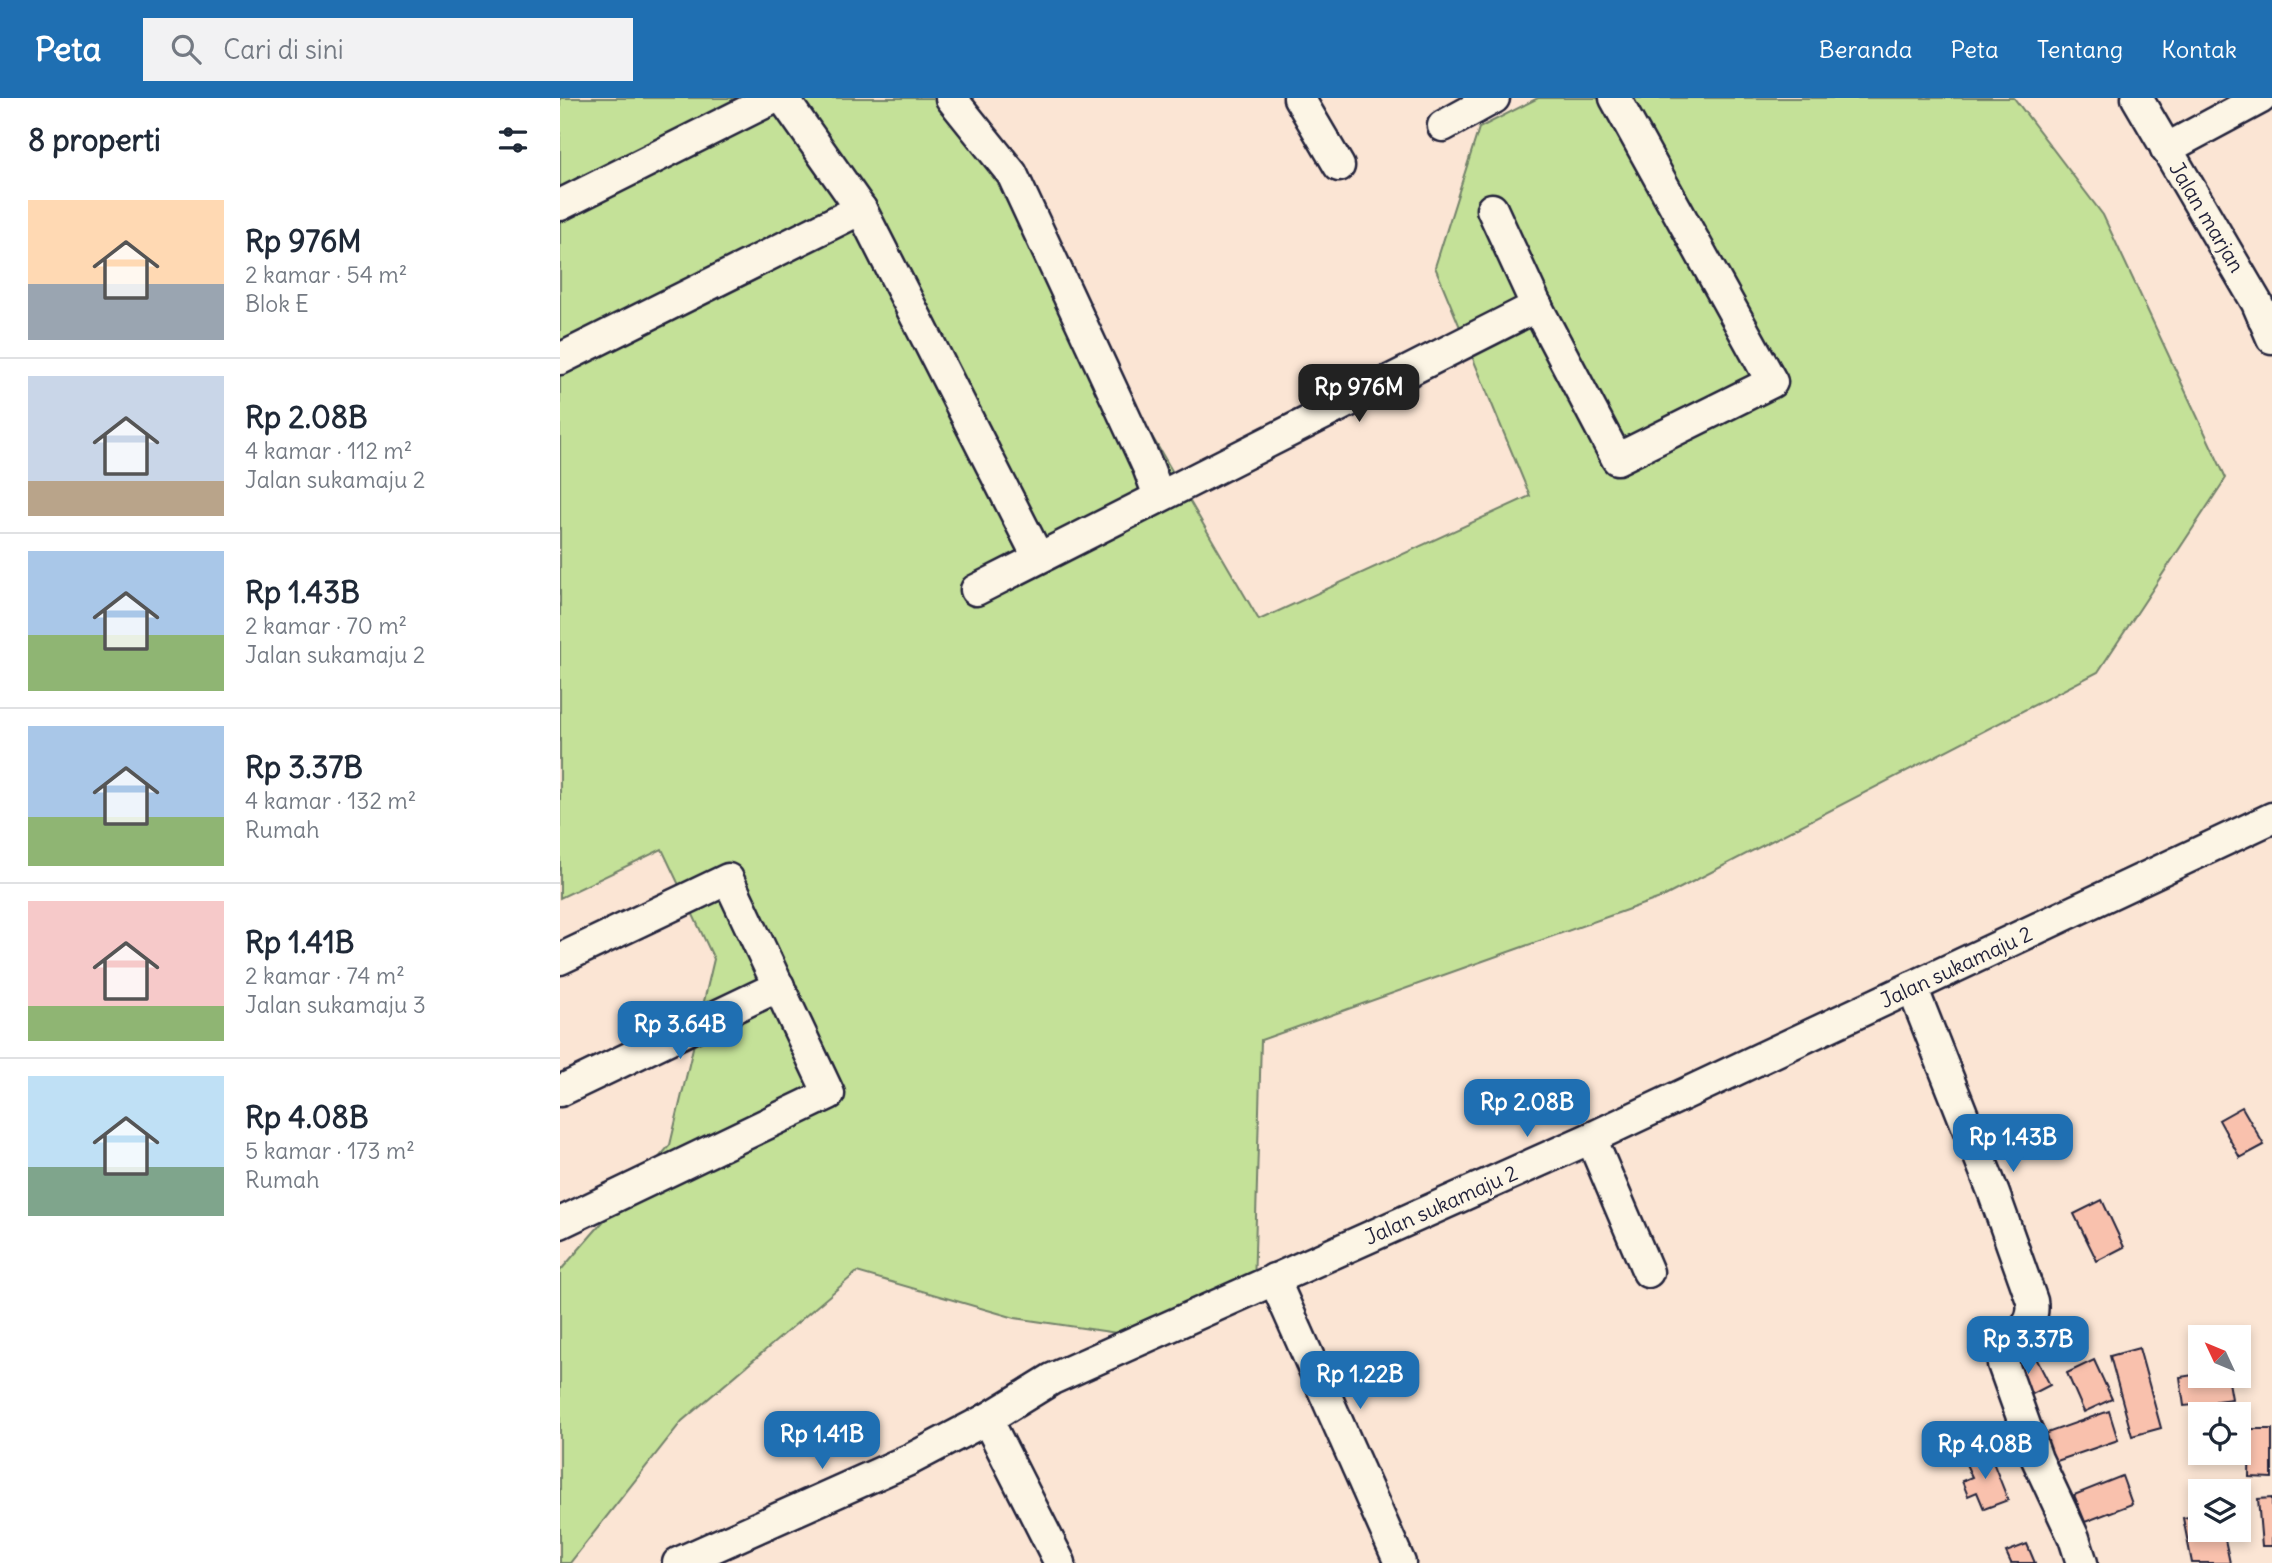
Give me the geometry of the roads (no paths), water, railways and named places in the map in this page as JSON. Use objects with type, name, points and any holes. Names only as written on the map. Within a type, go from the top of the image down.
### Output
[{"type":"street","points":[[560,205],[774,98]]},
{"type":"street","points":[[783,98],[862,209],[1038,556]]},
{"type":"street","points":[[951,98],[1012,174],[1159,496]]},
{"type":"street","points":[[1299,98],[1339,166]]},
{"type":"street","points":[[1443,127],[1494,98]]},
{"type":"street","points":[[1492,209],[1537,306],[1617,459],[1772,382],[1615,98]]},
{"type":"street","name":"Jalan marjan","points":[[2137,98],[2257,303],[2272,338]]},
{"type":"street","points":[[2166,149],[2261,98]]},
{"type":"street","points":[[560,359],[862,209]]},
{"type":"street","points":[[976,590],[1038,556],[1537,306]]},
{"type":"street","name":"Jalan sukamaju 2","points":[[678,1563],[911,1459],[987,1419],[1052,1379],[1591,1138],[2272,818]]},
{"type":"street","points":[[560,959],[728,879],[829,1094],[560,1223]]},
{"type":"street","points":[[560,1091],[779,986]]},
{"type":"street","points":[[1912,987],[1994,1194],[2032,1301],[2032,1316],[2028,1325],[2006,1348],[2003,1364],[2037,1459],[2074,1538],[2082,1563]]},
{"type":"street","points":[[1591,1138],[1648,1272]]},
{"type":"street","points":[[1274,1279],[1400,1563]]},
{"type":"street","points":[[987,1419],[1060,1563]]}]
